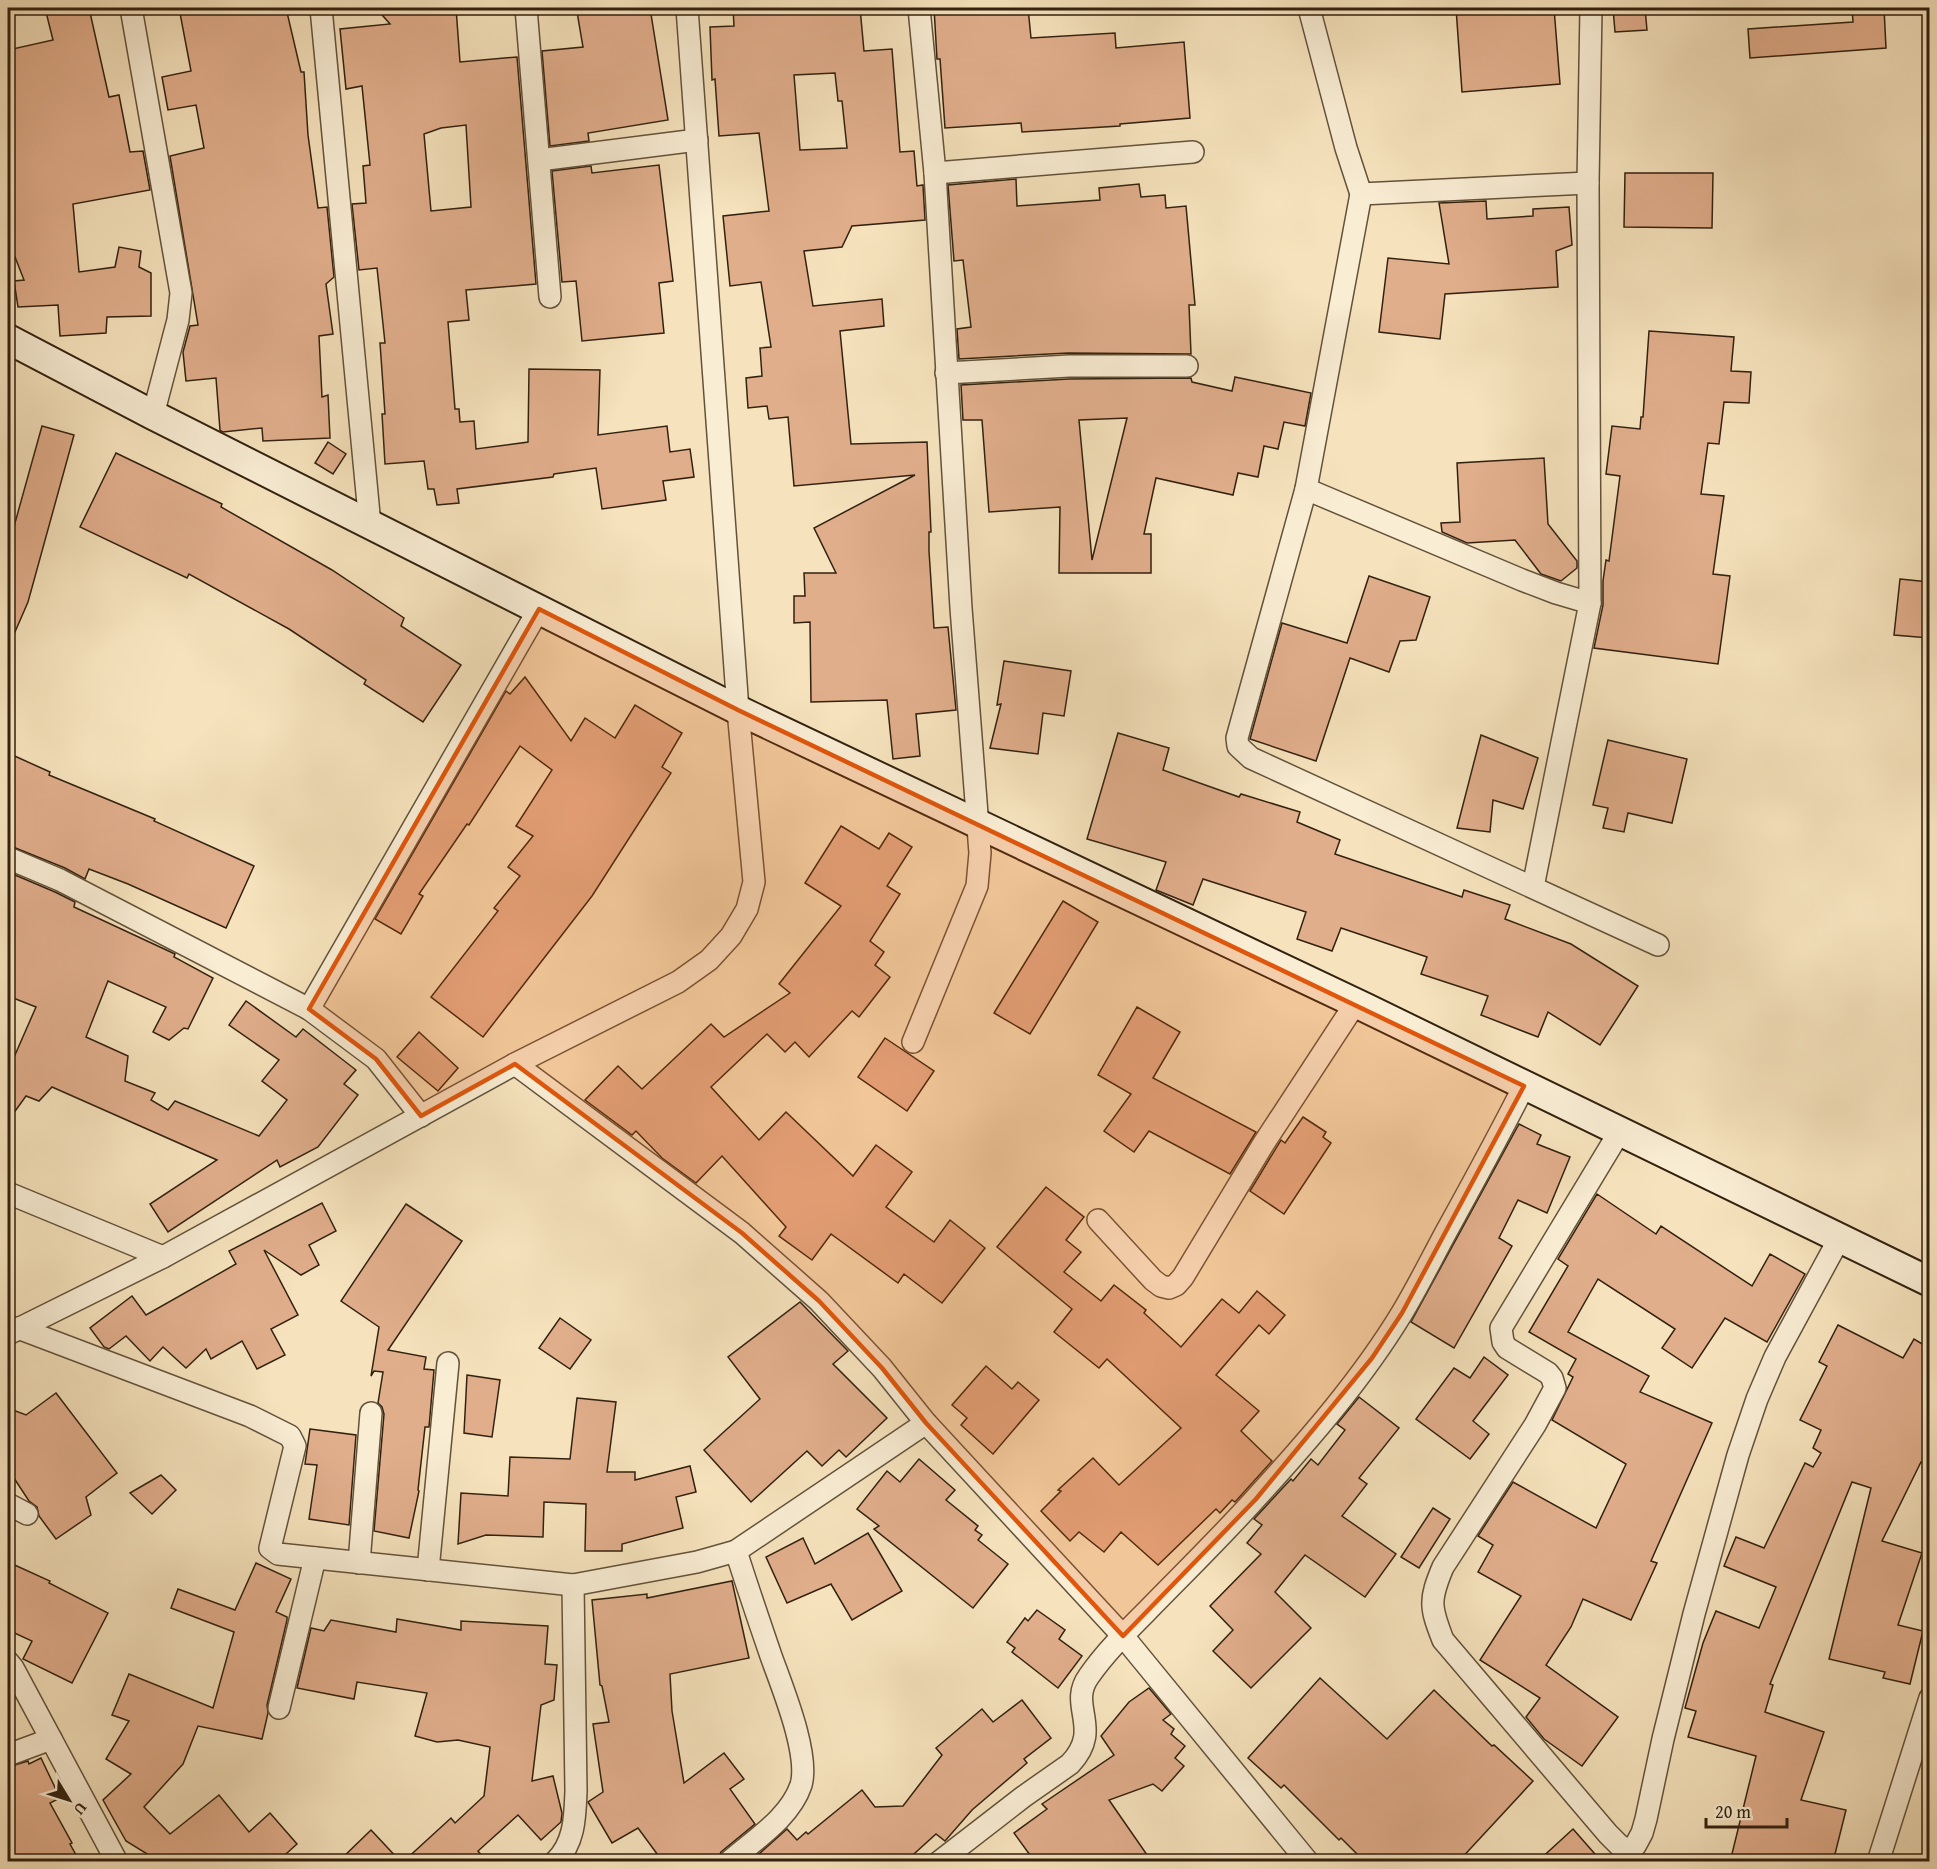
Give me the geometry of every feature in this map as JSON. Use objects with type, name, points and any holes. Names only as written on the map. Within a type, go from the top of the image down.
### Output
[{"type":"main road","points":[[8,339],[153,415],[738,710],[1356,1004],[1929,1282]]},
{"type":"street","points":[[131,8],[181,293],[178,320],[153,415]]},
{"type":"street","points":[[321,8],[370,525]]},
{"type":"street","points":[[526,8],[550,297]]},
{"type":"street","points":[[13,1331],[163,1257],[514,1064],[678,982],[709,960],[731,936],[747,909],[754,882],[738,710],[687,8]]},
{"type":"street","points":[[913,1042],[977,886],[980,872],[979,826],[961,608],[935,174],[919,8]]},
{"type":"street","points":[[1309,8],[1346,148],[1362,194],[1306,489],[1237,738],[1238,746],[1251,758],[1658,945]]},
{"type":"street","points":[[1533,887],[1590,603],[1588,183],[1591,8]]},
{"type":"street","points":[[539,160],[697,140]]},
{"type":"street","points":[[935,174],[1193,152]]},
{"type":"street","points":[[1362,194],[1588,183]]},
{"type":"street","points":[[946,373],[1069,366],[1187,366]]},
{"type":"street","points":[[1306,489],[1522,580],[1590,603]]},
{"type":"street","points":[[309,1009],[539,609]]},
{"type":"street","points":[[8,858],[60,880],[309,1009],[376,1059],[422,1116]]},
{"type":"street","points":[[1098,1220],[1153,1280],[1169,1288],[1176,1285],[1264,1143],[1356,1004]]},
{"type":"street","points":[[514,1064],[742,1233],[819,1301],[882,1368],[926,1423],[1123,1636],[1308,1862]]},
{"type":"street","points":[[939,1862],[1077,1757],[1086,1740],[1087,1729],[1081,1700],[1084,1685],[1123,1636],[1256,1499],[1372,1358],[1402,1313],[1524,1086]]},
{"type":"street","points":[[1620,1131],[1501,1328],[1503,1342],[1507,1348],[1548,1373],[1555,1388],[1535,1425],[1443,1567],[1432,1593],[1434,1617],[1443,1640],[1608,1834],[1628,1849],[1635,1846],[1646,1819],[1663,1738],[1694,1614],[1738,1455],[1753,1410],[1775,1357],[1839,1239]]},
{"type":"street","points":[[8,1192],[163,1257]]},
{"type":"street","points":[[13,1331],[250,1416],[290,1436],[295,1446],[270,1548],[278,1554],[573,1585],[697,1562],[736,1551],[926,1423]]},
{"type":"street","points":[[428,1570],[448,1363]]},
{"type":"street","points":[[359,1563],[371,1413]]},
{"type":"street","points":[[8,1504],[27,1514]]},
{"type":"street","points":[[729,1862],[785,1814],[801,1786],[803,1771],[802,1754],[790,1712],[736,1551]]},
{"type":"street","points":[[279,1708],[315,1558]]},
{"type":"street","points":[[561,1860],[574,1825],[573,1585]]},
{"type":"street","points":[[8,1662],[117,1862]]},
{"type":"street","points":[[1878,1862],[1929,1698]]},
{"type":"street","points":[[8,1755],[51,1739]]},
{"type":"highlighted area","points":[[539,609],[738,710],[1524,1086],[1402,1313],[1372,1358],[1256,1499],[1123,1636],[926,1423],[882,1368],[819,1301],[742,1233],[515,1064],[421,1116],[376,1059],[309,1009]]},
{"type":"building","points":[[45,8],[89,8],[109,97],[119,95],[130,152],[143,151],[150,190],[73,204],[79,272],[115,267],[119,247],[141,251],[139,267],[151,273],[151,316],[107,317],[106,333],[60,336],[58,305],[18,307],[14,281],[24,280],[8,239],[8,50],[53,40]]},
{"type":"building","points":[[179,8],[286,8],[301,72],[304,72],[308,135],[318,208],[327,207],[334,277],[326,284],[333,334],[319,336],[322,397],[328,395],[330,438],[263,441],[262,428],[223,432],[220,430],[216,378],[186,381],[183,352],[190,326],[198,325],[170,156],[204,148],[196,105],[168,110],[162,77],[191,71]]},
{"type":"building","points":[[376,8],[456,8],[460,62],[517,57],[536,284],[466,290],[469,320],[448,322],[455,409],[459,409],[460,422],[474,421],[476,449],[528,442],[529,369],[600,370],[598,435],[667,426],[670,452],[690,449],[694,477],[663,481],[666,500],[602,509],[596,468],[554,474],[553,477],[457,489],[459,503],[437,505],[434,489],[428,489],[424,461],[385,464],[382,414],[385,414],[380,343],[385,343],[377,268],[359,270],[352,204],[366,203],[363,166],[370,165],[362,86],[346,89],[340,29],[390,24]],"holes":[[[466,125],[471,207],[431,211],[424,134],[441,128]]]},
{"type":"building","points":[[604,8],[650,8],[668,120],[588,133],[589,141],[550,146],[542,51],[583,47],[577,12]]},
{"type":"building","points":[[733,8],[860,8],[864,51],[892,49],[900,152],[914,151],[917,186],[923,185],[925,220],[852,226],[842,247],[804,251],[813,306],[882,299],[884,326],[840,331],[851,444],[927,442],[931,532],[929,532],[929,551],[934,628],[948,627],[956,710],[916,714],[920,756],[893,759],[887,700],[811,702],[810,622],[794,623],[794,596],[805,596],[804,573],[836,573],[814,528],[915,475],[794,486],[788,417],[769,419],[767,406],[748,408],[746,378],[762,376],[760,348],[771,347],[761,282],[730,286],[723,216],[769,211],[759,133],[719,136],[715,79],[712,80],[710,27],[734,26]],"holes":[[[835,73],[838,101],[842,101],[847,148],[800,150],[794,75]]]},
{"type":"building","points":[[934,8],[1028,8],[1031,38],[1115,33],[1116,48],[1184,42],[1190,118],[1120,124],[1120,126],[1022,132],[1021,123],[945,128]]},
{"type":"building","points":[[1456,8],[1554,8],[1560,84],[1462,92]]},
{"type":"building","points":[[1613,8],[1645,8],[1647,30],[1615,32]]},
{"type":"building","points":[[1852,8],[1884,8],[1886,48],[1750,58],[1748,29],[1853,22]]},
{"type":"building","points":[[659,165],[673,281],[659,283],[664,333],[582,341],[576,281],[562,282],[552,171],[591,166],[592,173]]},
{"type":"building","points":[[1625,173],[1713,173],[1712,228],[1624,227]]},
{"type":"building","points":[[1016,179],[1017,206],[1100,200],[1099,188],[1139,184],[1141,197],[1165,195],[1166,208],[1186,206],[1195,305],[1189,305],[1191,354],[1068,353],[959,359],[957,329],[971,327],[963,260],[954,261],[948,185]]},
{"type":"building","points":[[1486,201],[1487,219],[1533,216],[1533,209],[1569,207],[1572,245],[1556,251],[1558,287],[1445,294],[1440,339],[1379,332],[1388,258],[1449,264],[1439,203]]},
{"type":"building","points":[[1649,331],[1734,337],[1731,371],[1751,372],[1749,403],[1724,402],[1719,444],[1708,443],[1701,494],[1724,496],[1713,574],[1730,576],[1718,664],[1594,648],[1603,605],[1603,581],[1606,560],[1609,561],[1620,476],[1606,474],[1612,426],[1640,429],[1641,417],[1643,417]]},
{"type":"building","points":[[1235,377],[1311,393],[1305,426],[1284,422],[1278,449],[1264,446],[1258,477],[1238,473],[1233,495],[1156,478],[1144,534],[1151,534],[1151,573],[1059,573],[1060,507],[989,512],[982,420],[963,420],[961,385],[1069,379],[1191,378],[1192,382],[1232,391]],"holes":[[[1127,418],[1092,560],[1079,420]]]},
{"type":"building","points":[[42,426],[74,435],[28,602],[8,648],[8,548]]},
{"type":"building","points":[[328,442],[346,454],[333,474],[315,463]]},
{"type":"building","points":[[116,453],[222,504],[221,507],[332,570],[404,618],[401,626],[461,665],[423,722],[364,684],[366,680],[289,629],[189,574],[187,578],[80,527]]},
{"type":"building","points":[[1544,458],[1548,524],[1577,561],[1577,568],[1561,581],[1541,574],[1515,540],[1467,543],[1442,532],[1441,523],[1460,522],[1457,463]]},
{"type":"building","points":[[1369,576],[1430,597],[1416,640],[1400,641],[1389,672],[1350,658],[1316,761],[1250,739],[1282,623],[1347,643]]},
{"type":"building","points":[[1900,579],[1929,582],[1929,638],[1894,635]]},
{"type":"building","points":[[1004,661],[1071,671],[1064,716],[1043,713],[1038,754],[990,748],[1001,704],[997,705]]},
{"type":"building","points":[[525,677],[571,741],[585,718],[615,738],[635,705],[682,733],[662,767],[671,773],[592,896],[483,1037],[431,997],[498,911],[494,908],[520,876],[508,867],[533,836],[516,826],[552,770],[520,746],[469,825],[467,824],[419,894],[423,896],[401,934],[375,919],[506,691],[510,694]]},
{"type":"building","points":[[1118,733],[1169,748],[1163,770],[1239,797],[1241,794],[1300,812],[1297,822],[1340,840],[1335,854],[1462,897],[1464,890],[1510,905],[1505,919],[1571,944],[1638,986],[1600,1045],[1548,1012],[1538,1037],[1481,1015],[1488,996],[1421,974],[1427,957],[1341,928],[1332,951],[1297,939],[1306,912],[1203,879],[1193,905],[1156,890],[1166,862],[1087,839]]},
{"type":"building","points":[[1481,735],[1538,758],[1523,809],[1493,800],[1490,832],[1457,828]]},
{"type":"building","points":[[1608,740],[1687,759],[1672,823],[1628,813],[1624,832],[1603,828],[1608,808],[1593,805]]},
{"type":"building","points":[[8,753],[50,772],[49,775],[155,819],[154,821],[254,866],[226,928],[89,869],[85,879],[65,868],[8,845]]},
{"type":"building","points":[[841,826],[879,849],[889,833],[912,847],[887,886],[900,894],[870,941],[884,952],[875,965],[890,977],[859,1017],[852,1011],[809,1057],[795,1042],[785,1052],[767,1034],[711,1087],[759,1140],[786,1112],[853,1176],[876,1145],[912,1172],[886,1207],[934,1242],[950,1220],[985,1248],[942,1303],[904,1274],[898,1283],[831,1234],[812,1260],[779,1236],[786,1227],[722,1156],[696,1183],[662,1158],[636,1131],[632,1135],[585,1100],[618,1066],[642,1089],[711,1024],[724,1037],[790,993],[779,984],[841,906],[805,883]]},
{"type":"building","points":[[8,872],[75,902],[74,907],[175,954],[174,957],[213,978],[188,1029],[184,1028],[169,1040],[153,1032],[166,1007],[108,981],[86,1037],[128,1056],[125,1081],[155,1093],[151,1100],[168,1110],[175,1101],[259,1136],[287,1100],[262,1081],[279,1060],[229,1025],[246,1001],[296,1037],[303,1029],[356,1070],[344,1084],[358,1095],[318,1147],[280,1167],[277,1160],[168,1232],[150,1204],[217,1160],[52,1087],[39,1101],[26,1096],[8,1121],[8,1071],[36,1007],[8,996]]},
{"type":"building","points":[[1063,901],[1098,922],[1030,1034],[994,1013]]},
{"type":"building","points":[[1137,1007],[1180,1032],[1153,1078],[1256,1132],[1230,1174],[1149,1131],[1134,1152],[1104,1131],[1131,1094],[1098,1075]]},
{"type":"building","points":[[419,1032],[458,1068],[438,1091],[397,1057]]},
{"type":"building","points":[[885,1038],[934,1071],[907,1111],[858,1077]]},
{"type":"building","points":[[1303,1117],[1326,1132],[1323,1137],[1331,1143],[1284,1214],[1250,1191],[1281,1140],[1285,1143]]},
{"type":"building","points":[[1519,1124],[1541,1135],[1537,1144],[1570,1157],[1547,1213],[1518,1200],[1499,1238],[1512,1246],[1454,1348],[1411,1322]]},
{"type":"building","points":[[1046,1187],[1084,1217],[1066,1240],[1081,1252],[1064,1272],[1101,1301],[1114,1285],[1146,1310],[1144,1313],[1181,1347],[1222,1299],[1239,1313],[1257,1291],[1285,1315],[1269,1334],[1259,1325],[1216,1375],[1259,1411],[1241,1431],[1272,1461],[1235,1502],[1232,1500],[1220,1513],[1216,1509],[1158,1565],[1121,1532],[1104,1552],[1079,1532],[1070,1541],[1041,1511],[1061,1491],[1058,1490],[1093,1458],[1119,1485],[1181,1428],[1107,1359],[1099,1368],[1054,1332],[1072,1309],[997,1247]]},
{"type":"building","points":[[1597,1194],[1656,1234],[1661,1226],[1752,1286],[1770,1254],[1805,1274],[1767,1342],[1725,1318],[1692,1368],[1662,1348],[1675,1329],[1598,1279],[1568,1332],[1649,1376],[1640,1392],[1712,1423],[1651,1561],[1657,1563],[1631,1620],[1583,1599],[1571,1627],[1546,1665],[1618,1717],[1582,1766],[1544,1739],[1526,1717],[1540,1698],[1480,1660],[1521,1596],[1478,1572],[1493,1545],[1478,1536],[1513,1482],[1596,1528],[1626,1464],[1552,1420],[1573,1377],[1568,1374],[1576,1359],[1529,1332],[1568,1266],[1558,1259]]},
{"type":"building","points":[[322,1203],[336,1231],[309,1245],[319,1265],[301,1275],[264,1250],[298,1315],[271,1329],[285,1355],[257,1369],[242,1341],[211,1359],[206,1349],[186,1368],[163,1347],[150,1361],[126,1336],[109,1349],[104,1347],[90,1328],[132,1296],[146,1315],[236,1264],[229,1251]]},
{"type":"building","points":[[406,1204],[462,1241],[388,1350],[426,1357],[424,1369],[434,1370],[429,1427],[425,1427],[419,1491],[409,1538],[374,1531],[384,1414],[378,1403],[383,1372],[374,1371],[371,1376],[379,1327],[341,1301]]},
{"type":"building","points":[[800,1302],[848,1351],[833,1364],[887,1418],[846,1457],[839,1450],[822,1466],[807,1451],[751,1502],[704,1450],[760,1399],[728,1357]]},
{"type":"building","points":[[560,1318],[591,1340],[570,1369],[539,1348]]},
{"type":"building","points":[[1838,1325],[1903,1358],[1914,1339],[1929,1348],[1929,1466],[1921,1462],[1882,1541],[1922,1553],[1898,1625],[1923,1631],[1910,1684],[1883,1678],[1885,1672],[1829,1659],[1871,1488],[1852,1482],[1770,1684],[1773,1685],[1765,1712],[1824,1732],[1801,1800],[1846,1810],[1833,1862],[1730,1862],[1756,1756],[1688,1737],[1696,1711],[1685,1708],[1703,1643],[1716,1611],[1759,1628],[1776,1587],[1724,1566],[1736,1537],[1764,1548],[1805,1463],[1813,1467],[1821,1453],[1813,1448],[1821,1430],[1800,1420],[1827,1366],[1819,1362]]},
{"type":"building","points":[[1484,1357],[1508,1375],[1473,1421],[1489,1434],[1470,1459],[1416,1419],[1454,1368],[1470,1378]]},
{"type":"building","points":[[986,1366],[1012,1389],[1018,1382],[1039,1400],[993,1454],[961,1425],[967,1418],[952,1405]]},
{"type":"building","points":[[467,1375],[500,1380],[492,1437],[464,1433]]},
{"type":"building","points":[[56,1393],[117,1473],[86,1497],[91,1515],[56,1539],[39,1516],[37,1507],[29,1501],[8,1469],[8,1408],[26,1415]]},
{"type":"building","points":[[1359,1397],[1399,1428],[1359,1478],[1367,1484],[1342,1516],[1396,1554],[1365,1597],[1305,1555],[1275,1592],[1311,1628],[1251,1688],[1213,1651],[1233,1630],[1210,1606],[1261,1554],[1247,1543],[1262,1525],[1254,1519],[1291,1479],[1293,1481],[1311,1459],[1318,1465],[1345,1430],[1337,1424]]},
{"type":"building","points":[[577,1398],[616,1402],[607,1472],[635,1472],[635,1480],[690,1466],[696,1492],[676,1497],[683,1528],[622,1544],[622,1551],[585,1551],[586,1504],[544,1502],[543,1537],[486,1535],[458,1544],[461,1493],[508,1496],[510,1457],[570,1459]]},
{"type":"building","points":[[310,1429],[356,1435],[349,1525],[309,1519],[317,1465],[305,1464]]},
{"type":"building","points":[[919,1459],[955,1490],[946,1500],[978,1526],[975,1530],[982,1535],[978,1540],[1008,1564],[973,1608],[874,1529],[879,1526],[857,1509],[887,1471],[900,1482]]},
{"type":"building","points":[[161,1475],[176,1490],[152,1514],[130,1493]]},
{"type":"building","points":[[1433,1508],[1450,1519],[1419,1568],[1401,1557]]},
{"type":"building","points":[[868,1533],[902,1591],[852,1620],[831,1584],[787,1603],[766,1557],[803,1538],[815,1564]]},
{"type":"building","points":[[8,1562],[50,1581],[49,1583],[108,1613],[72,1683],[23,1659],[32,1641],[8,1630]]},
{"type":"building","points":[[256,1563],[291,1579],[276,1612],[287,1617],[287,1620],[267,1705],[268,1713],[262,1739],[198,1726],[183,1764],[144,1807],[170,1834],[219,1795],[249,1832],[270,1813],[297,1844],[277,1862],[160,1862],[126,1841],[103,1800],[131,1774],[106,1759],[129,1721],[112,1715],[129,1674],[213,1708],[234,1632],[171,1608],[178,1589],[235,1610]]},
{"type":"building","points":[[732,1581],[749,1658],[670,1674],[672,1711],[684,1783],[724,1753],[744,1779],[730,1789],[755,1824],[721,1852],[717,1862],[663,1862],[638,1828],[612,1843],[588,1802],[603,1792],[593,1724],[609,1722],[600,1685],[592,1600],[647,1594],[647,1598]]},
{"type":"building","points":[[1037,1610],[1065,1630],[1059,1639],[1082,1656],[1058,1688],[1012,1652],[1015,1648],[1007,1642],[1025,1618],[1028,1621]]},
{"type":"building","points":[[397,1619],[461,1630],[461,1621],[548,1626],[545,1664],[557,1665],[554,1700],[541,1705],[532,1781],[553,1776],[562,1813],[561,1822],[541,1840],[518,1815],[478,1851],[487,1862],[403,1862],[451,1818],[455,1823],[484,1796],[490,1747],[458,1740],[437,1742],[415,1736],[427,1693],[357,1682],[354,1699],[297,1688],[311,1628],[324,1631],[331,1620],[396,1632]]},
{"type":"building","points":[[1320,1678],[1387,1739],[1434,1690],[1492,1746],[1494,1745],[1533,1781],[1458,1862],[1365,1862],[1341,1838],[1339,1840],[1284,1785],[1281,1788],[1248,1758]]},
{"type":"building","points":[[1149,1688],[1171,1714],[1163,1720],[1174,1729],[1171,1734],[1185,1746],[1175,1758],[1184,1766],[1162,1791],[1153,1784],[1109,1800],[1152,1862],[1035,1862],[1014,1833],[1047,1809],[1042,1804],[1114,1755],[1101,1736],[1129,1702]]},
{"type":"building","points":[[1022,1700],[1051,1738],[1024,1759],[1027,1763],[972,1810],[945,1841],[936,1834],[905,1862],[750,1862],[787,1829],[797,1840],[806,1832],[808,1834],[862,1790],[875,1807],[903,1806],[942,1755],[936,1748],[982,1709],[993,1722]]},
{"type":"building","points":[[41,1758],[60,1798],[50,1803],[80,1862],[8,1862],[8,1767],[28,1761],[29,1764]]},
{"type":"building","points":[[1573,1829],[1602,1862],[1537,1862]]},
{"type":"building","points":[[371,1830],[401,1862],[338,1862]]}]
